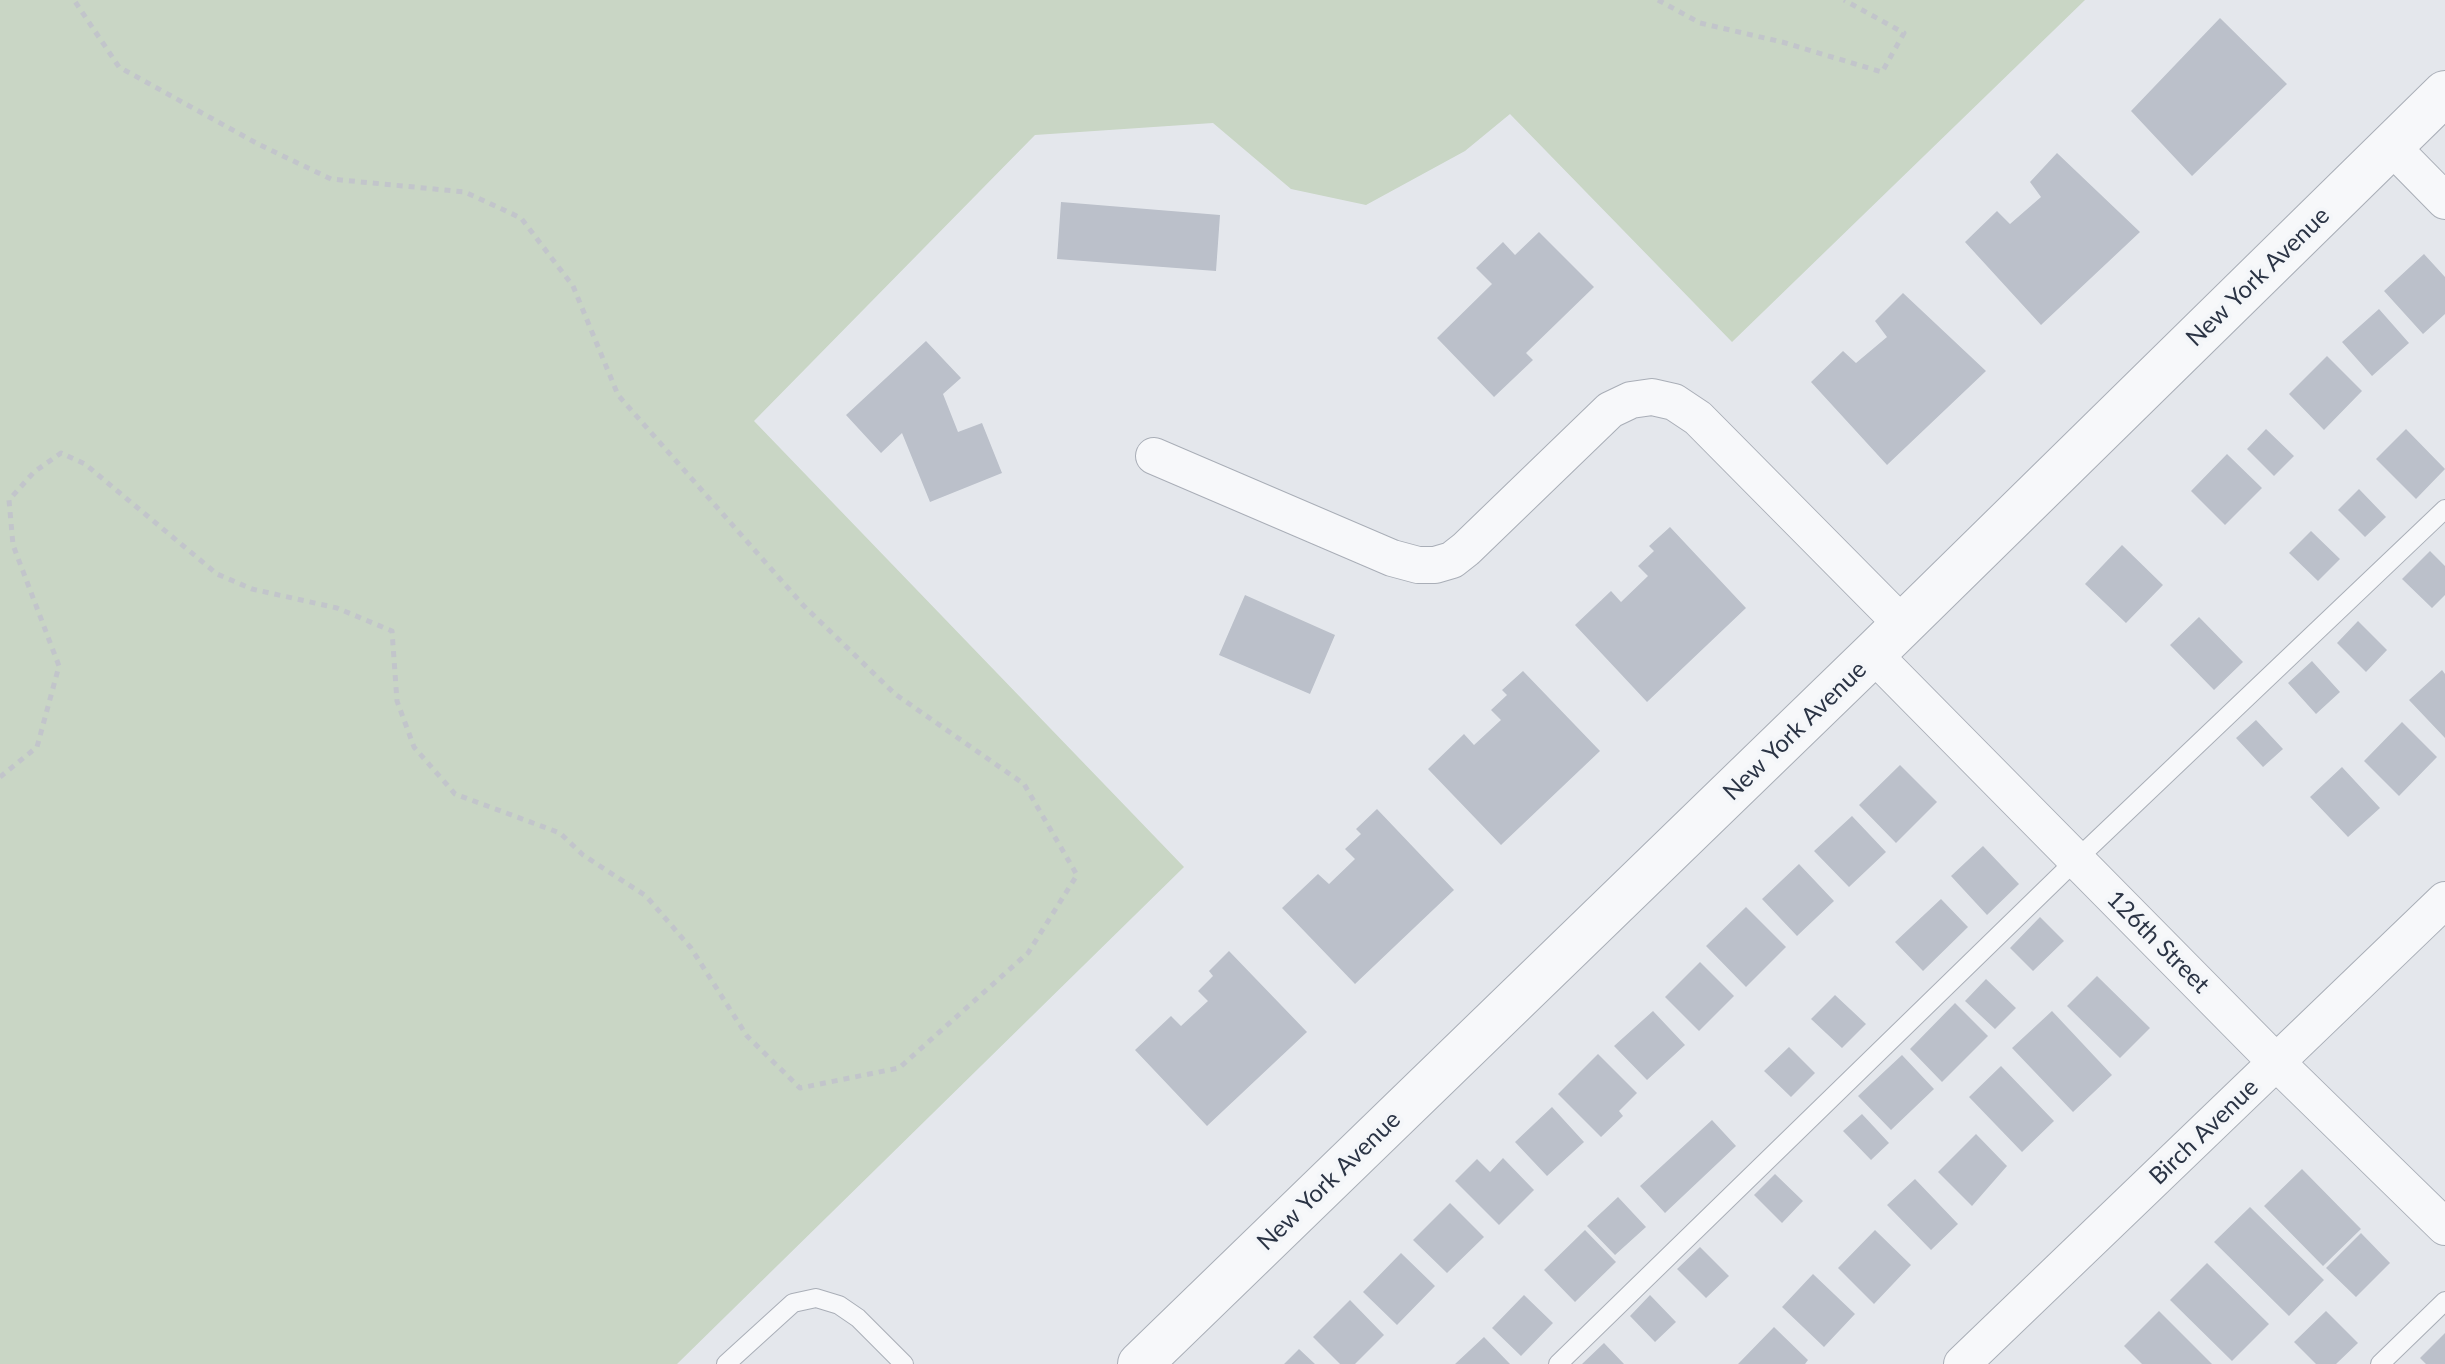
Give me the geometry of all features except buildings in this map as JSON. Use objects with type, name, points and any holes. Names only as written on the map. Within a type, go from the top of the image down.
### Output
[{"type":"street","name":"New York Avenue","points":[[1140,1364],[1888,640],[2445,93]]},
{"type":"street","points":[[2391,146],[2445,201]]},
{"type":"street","name":"126th Street","points":[[1154,456],[1392,558],[1418,565],[1435,565],[1452,560],[1466,549],[1610,410],[1631,400],[1652,397],[1674,402],[1698,418],[2076,860],[2445,1227]]},
{"type":"street","name":"Birch Avenue","points":[[1962,1364],[2445,900]]},
{"type":"lane","points":[[1558,1364],[2076,860],[2445,509]]},
{"type":"lane","points":[[726,1364],[793,1303],[816,1298],[839,1305],[858,1318],[904,1364]]},
{"type":"lane","points":[[2380,1364],[2445,1301]]},
{"type":"path","points":[[0,777],[37,747],[59,666],[13,545],[9,500],[34,472],[61,453],[85,464],[217,574],[252,589],[337,608],[392,631],[397,701],[414,747],[455,794],[560,833],[583,855],[646,896],[691,948],[747,1036],[800,1088],[899,1068],[1028,953],[1077,875],[1024,784],[895,694],[803,605],[618,395],[573,286],[521,218],[465,192],[331,179],[258,144],[119,67],[74,0]]},
{"type":"path","points":[[1658,0],[1700,23],[1782,42],[1882,72],[1904,33],[1844,0]]},
{"type":"green space","points":[[0,0],[2085,0],[1732,342],[1510,114],[1465,151],[1366,205],[1291,189],[1213,123],[1035,135],[754,421],[1184,867],[677,1364],[0,1364]]}]
